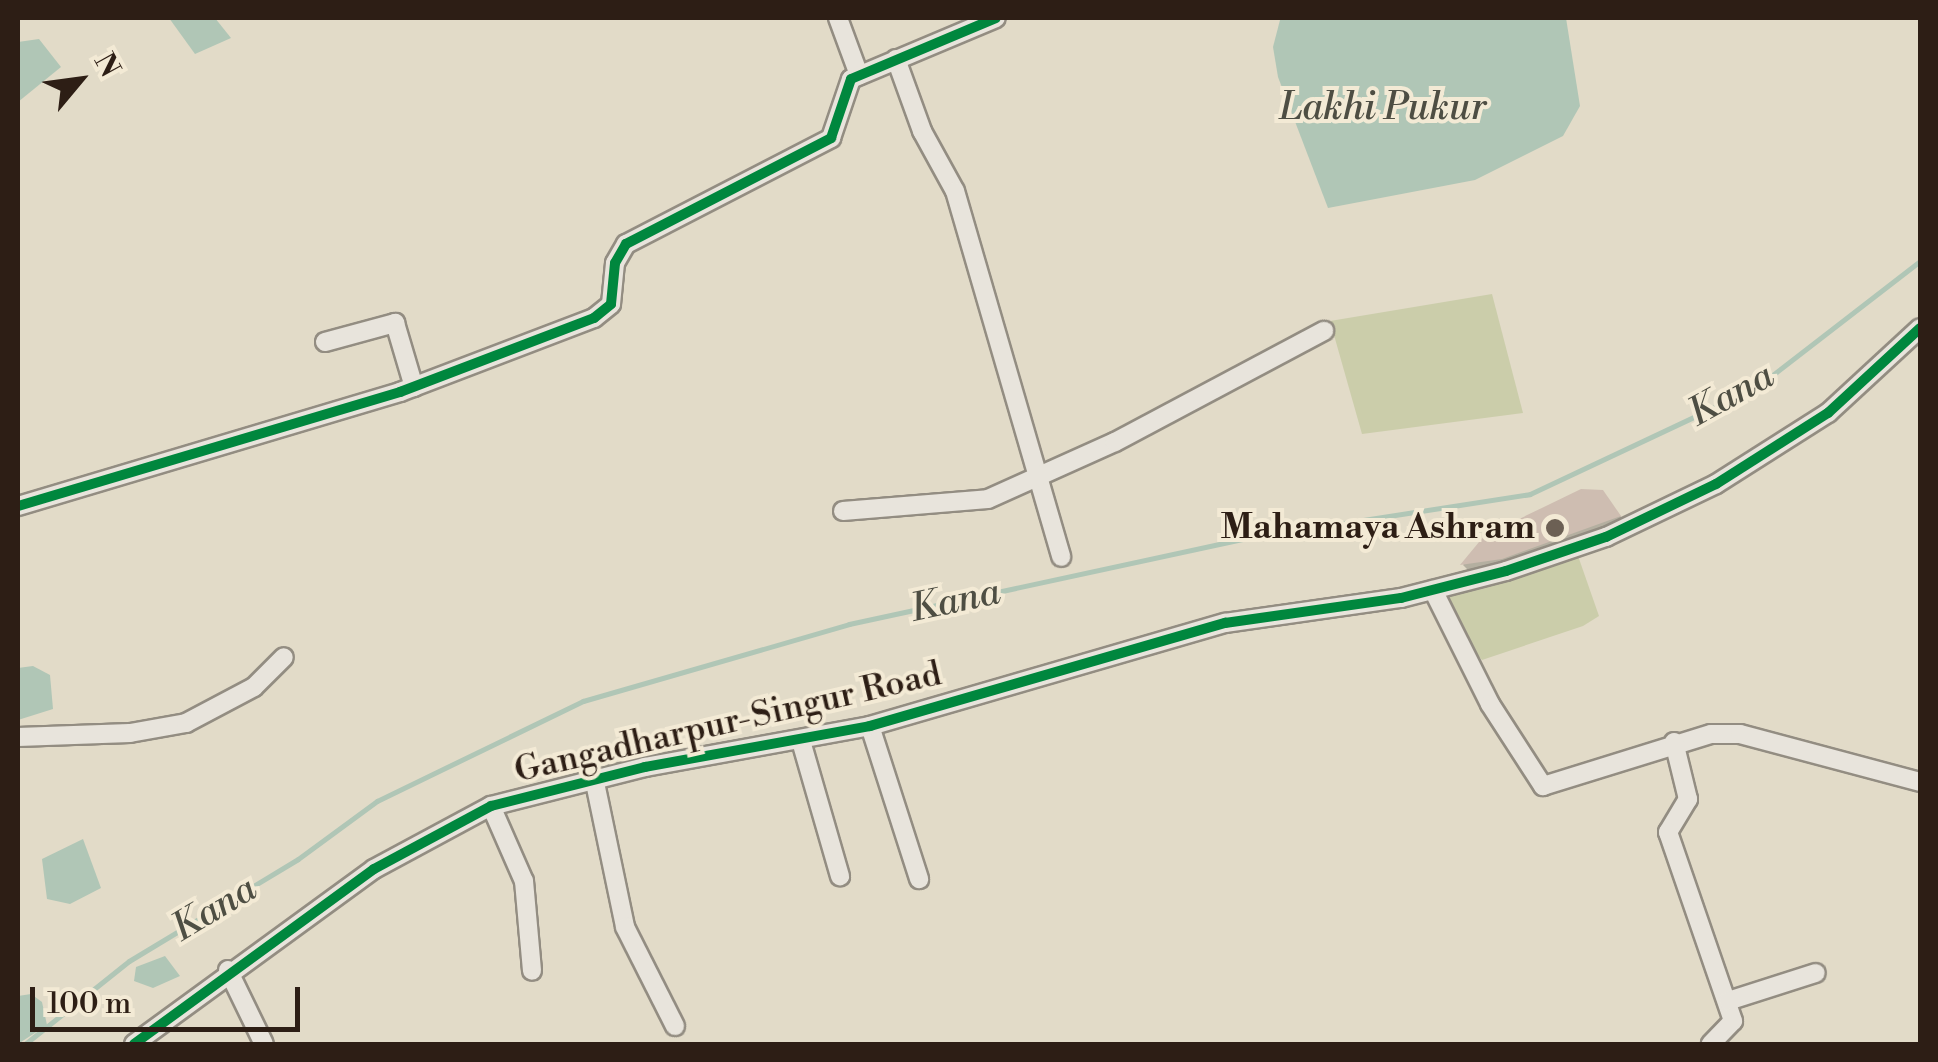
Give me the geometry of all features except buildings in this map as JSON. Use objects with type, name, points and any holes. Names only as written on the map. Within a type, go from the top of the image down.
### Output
[{"type":"street","points":[[838,18],[859,75]]},
{"type":"street","points":[[18,506],[414,387],[602,313],[613,296],[621,249],[831,138],[847,84],[859,75],[996,18]]},
{"type":"street","points":[[896,59],[922,131],[955,191],[1061,558]]},
{"type":"street","points":[[325,342],[395,324],[414,387]]},
{"type":"street","name":"Gangadharpur-Singur Road","points":[[134,1044],[228,970],[374,869],[491,806],[594,778],[870,726],[1225,623],[1433,590],[1606,537],[1716,484],[1828,414],[1920,328]]},
{"type":"street","points":[[843,511],[973,502],[1037,476],[1324,331]]},
{"type":"street","points":[[1433,590],[1490,704],[1543,786],[1674,742],[1740,734],[1920,782]]},
{"type":"street","points":[[18,738],[130,733],[186,723],[254,688],[284,657]]},
{"type":"street","points":[[870,726],[919,880]]},
{"type":"street","points":[[801,741],[840,876]]},
{"type":"street","points":[[1674,742],[1688,799],[1668,832],[1728,1001],[1732,1024],[1711,1044]]},
{"type":"street","points":[[594,778],[626,927],[675,1026]]},
{"type":"street","points":[[491,806],[524,881],[532,971]]},
{"type":"street","points":[[228,970],[264,1044]]},
{"type":"street","points":[[1728,1001],[1816,972]]},
{"type":"shaded area","points":[[1492,294],[1523,413],[1362,434],[1330,321]]},
{"type":"shaded area","points":[[1577,553],[1599,616],[1583,626],[1482,660],[1453,626],[1442,593]]},
{"type":"water","points":[[169,18],[215,18],[231,38],[195,54]]},
{"type":"water","name":"Lakhi Pukur","points":[[1566,18],[1580,106],[1563,136],[1475,180],[1328,208],[1278,77],[1273,47],[1280,20]]},
{"type":"water","points":[[39,39],[61,67],[18,102],[18,42]]},
{"type":"water","points":[[33,666],[50,675],[53,709],[18,720],[18,668]]},
{"type":"water","points":[[83,839],[101,888],[70,904],[47,899],[42,859]]},
{"type":"water","points":[[165,956],[180,976],[153,988],[134,981],[136,967]]},
{"type":"water","points":[[31,994],[42,1002],[47,1025],[18,1044],[18,996]]},
{"type":"waterway","name":"Kana","points":[[25,1044],[129,961],[298,859],[377,801],[583,701],[849,624],[1253,537],[1530,494],[1757,387],[1920,261]]},
{"type":"cycle path","points":[[18,506],[400,392],[594,318],[611,304],[615,263],[626,244],[831,138],[851,79],[996,18]]},
{"type":"cycle path","points":[[134,1044],[374,869],[491,806],[645,767],[870,726],[1225,623],[1401,598],[1506,571],[1606,537],[1716,484],[1828,413],[1920,328]]},
{"type":"place","name":"Mahamaya Ashram","points":[[1555,528]]}]
